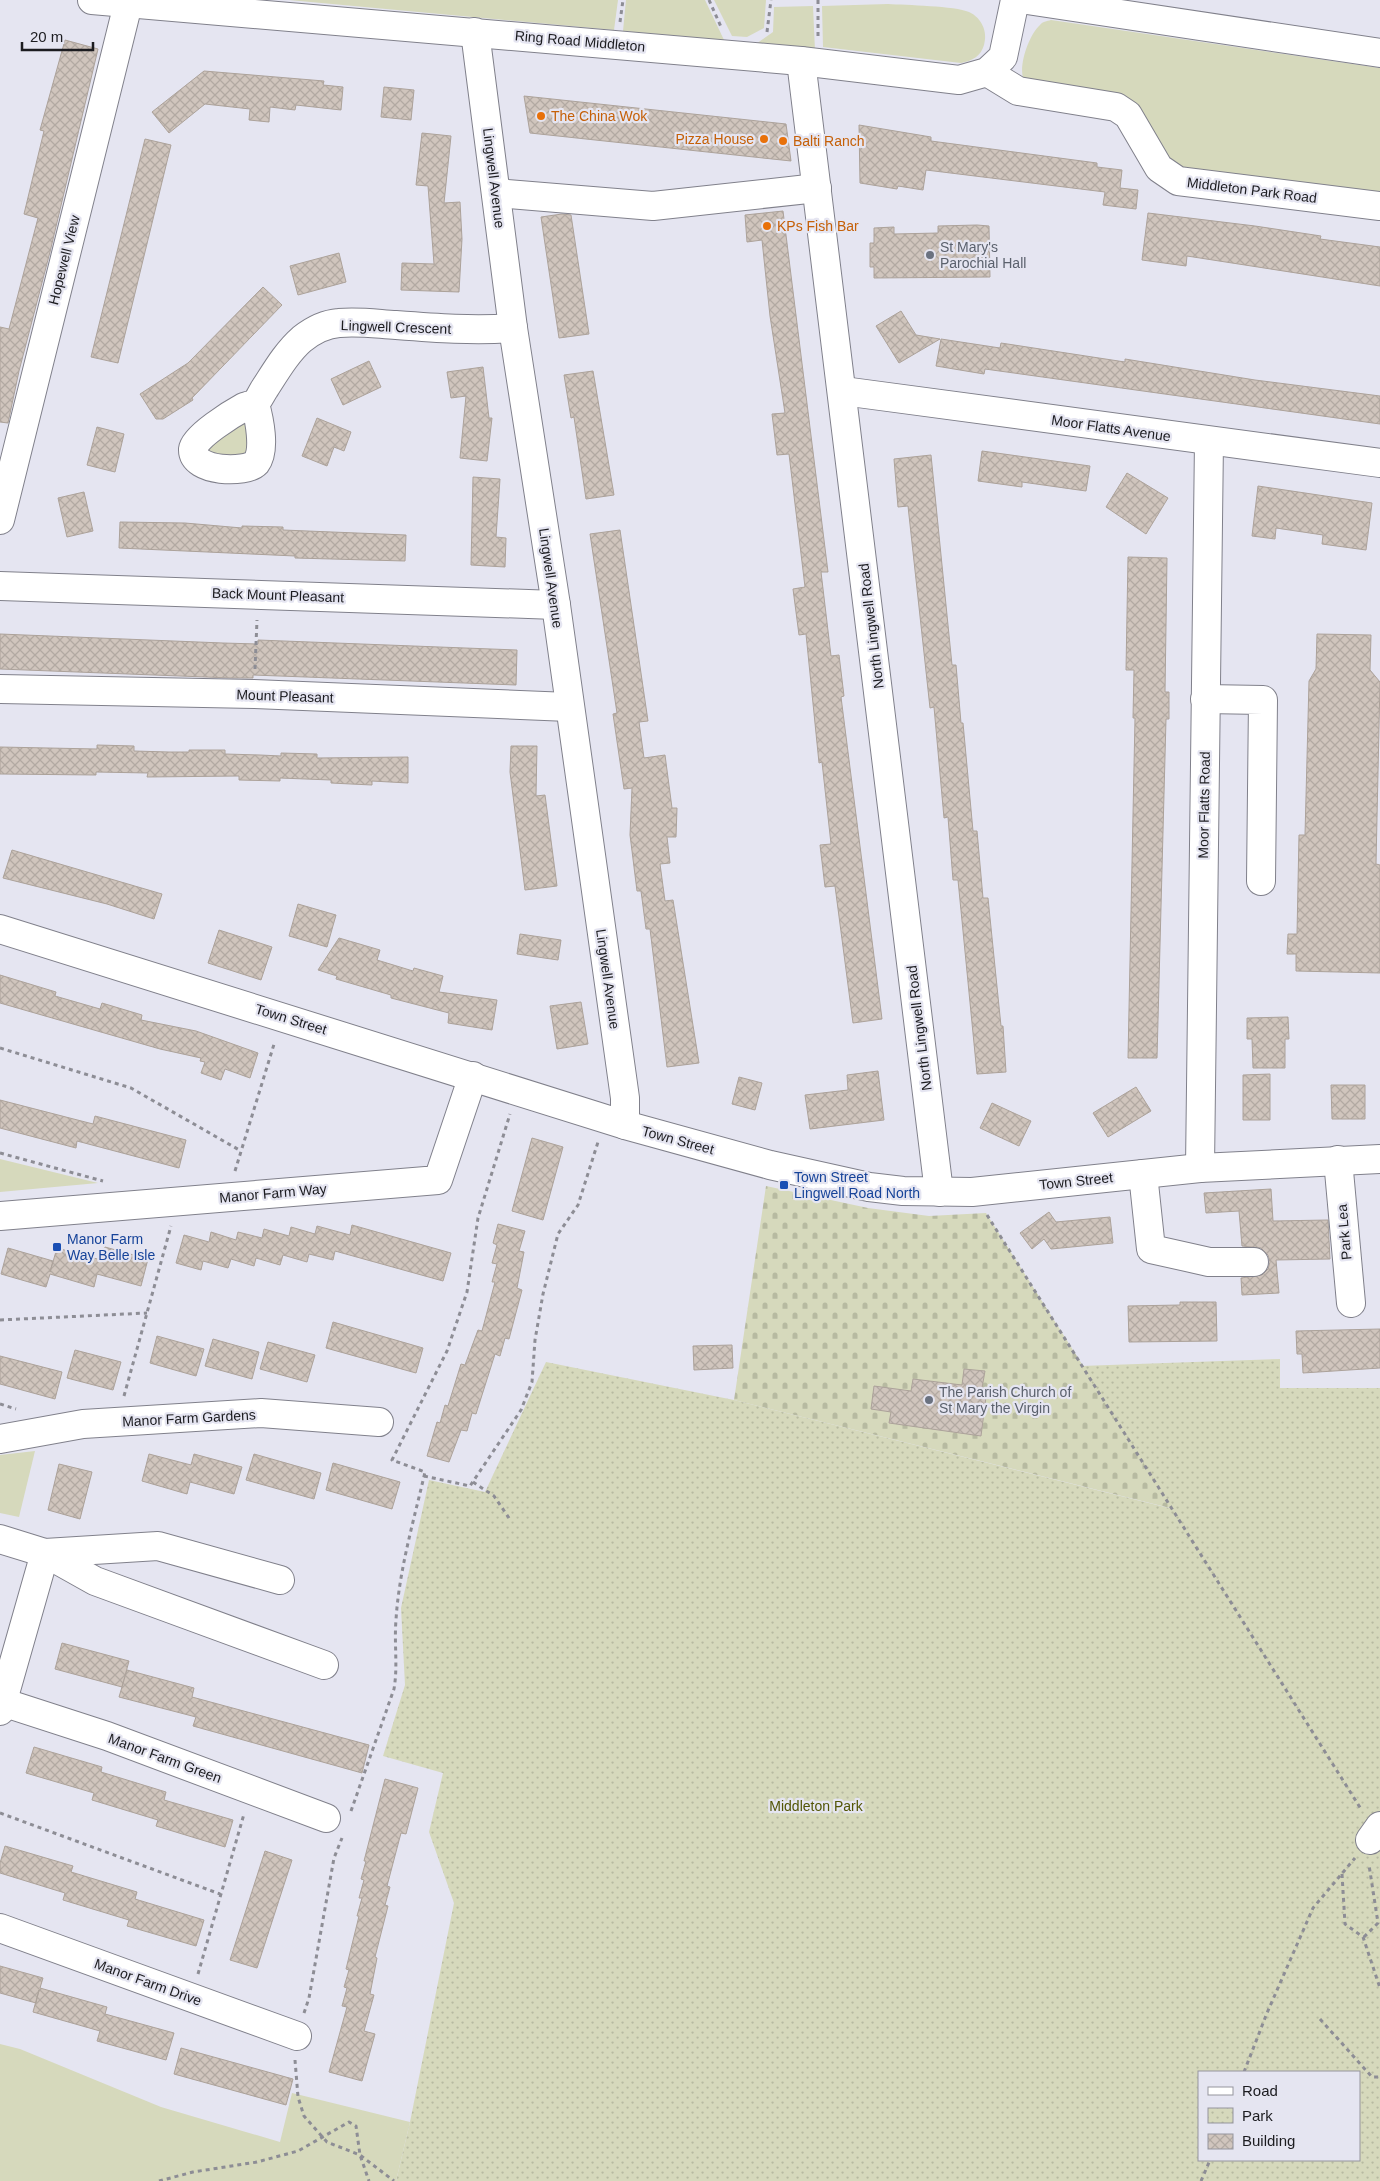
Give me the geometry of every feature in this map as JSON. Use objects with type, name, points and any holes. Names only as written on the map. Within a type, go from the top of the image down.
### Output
[{"type":"street","name":"Ring Road Middleton","points":[[92,0],[128,1],[810,62],[959,80],[987,72],[1004,57],[1015,0]]},
{"type":"street","name":"Hopewell View","points":[[0,520],[128,1]]},
{"type":"street","points":[[1038,1],[1380,53]]},
{"type":"street","name":"Lingwell Avenue","points":[[476,32],[513,328],[556,605],[625,1098],[615,1122]]},
{"type":"street","name":"North Lingwell Road","points":[[810,62],[818,188],[938,1192]]},
{"type":"street","name":"Middleton Park Road","points":[[987,72],[1018,91],[1116,107],[1128,115],[1159,168],[1178,181],[1380,206]]},
{"type":"street","points":[[496,193],[653,206],[818,188]]},
{"type":"street","name":"Lingwell Crescent","points":[[255,404],[288,354],[302,339],[319,328],[339,323],[359,323],[478,330],[513,328]]},
{"type":"street","name":"Moor Flatts Avenue","points":[[843,391],[1380,463]]},
{"type":"street","name":"Moor Flatts Road","points":[[1200,1168],[1209,441]]},
{"type":"street","name":"Back Mount Pleasant","points":[[0,586],[556,605]]},
{"type":"street","name":"Mount Pleasant","points":[[0,689],[254,694],[569,707]]},
{"type":"street","points":[[1205,699],[1263,700],[1260,881]]},
{"type":"street","name":"Town Street","points":[[0,929],[615,1122],[770,1165],[869,1187],[938,1192],[972,1192],[1200,1168],[1380,1159]]},
{"type":"street","name":"Manor Farm Way","points":[[0,1216],[438,1180],[473,1076]]},
{"type":"street","name":"Park Lea","points":[[1338,1160],[1351,1303]]},
{"type":"street","points":[[1143,1174],[1151,1249],[1209,1262],[1254,1262]]},
{"type":"street","name":"Manor Farm Gardens","points":[[0,1439],[83,1424],[261,1414],[379,1422]]},
{"type":"street","points":[[0,1539],[45,1553],[95,1581],[324,1665]]},
{"type":"street","points":[[45,1553],[158,1546],[280,1580]]},
{"type":"street","points":[[1,1707],[45,1553]]},
{"type":"street","name":"Manor Farm Green","points":[[1,1707],[107,1736],[340,1822]]},
{"type":"street","name":"Manor Farm Drive","points":[[0,1928],[297,2036]]},
{"type":"path","points":[[810,62],[818,0]]},
{"type":"path","points":[[254,694],[258,595]]},
{"type":"path","points":[[227,1197],[282,1017]]},
{"type":"path","points":[[0,1048],[131,1088],[241,1151]]},
{"type":"path","points":[[394,2181],[360,2155],[327,2142],[304,2116],[298,2097],[295,2065],[297,2036],[309,1998],[340,1822],[394,1689],[397,1675],[396,1619],[399,1592],[425,1472],[392,1460],[447,1351],[467,1292],[478,1218],[517,1092]]},
{"type":"path","points":[[424,1476],[470,1486],[524,1403],[532,1382],[535,1340],[543,1294],[558,1234],[578,1205],[615,1122]]},
{"type":"path","points":[[0,1153],[105,1182],[107,1207]]},
{"type":"path","points":[[972,1192],[1174,1509],[1372,1837],[1372,1875],[1378,1923],[1363,1937]]},
{"type":"path","points":[[116,1422],[178,1201]]},
{"type":"path","points":[[0,1320],[147,1313]]},
{"type":"path","points":[[473,1482],[494,1496],[509,1518]]},
{"type":"path","points":[[192,1997],[220,1894],[252,1790]]},
{"type":"path","points":[[0,1813],[220,1894]]},
{"type":"path","points":[[1244,2071],[1267,2013],[1313,1908],[1372,1837]]},
{"type":"path","points":[[1342,1873],[1345,1924],[1363,1937],[1380,1988]]},
{"type":"path","points":[[1320,2019],[1372,2076],[1380,2077]]},
{"type":"path","points":[[160,2181],[193,2172],[257,2162],[298,2151],[324,2138],[349,2122],[356,2126],[360,2155],[369,2181]]},
{"type":"path","points":[[1201,2181],[1210,2161]]},
{"type":"green space","points":[[289,0],[618,0],[614,30]]},
{"type":"green space","points":[[626,0],[705,0],[724,40],[623,31]]},
{"type":"green space","points":[[714,0],[766,0],[764,28],[747,37],[732,36]]},
{"type":"green space","points":[[888,4],[942,7],[969,12],[983,26],[985,40],[983,49],[976,57],[961,63],[823,47],[822,6]]},
{"type":"green space","points":[[813,6],[815,51],[756,44],[773,32],[774,7]]},
{"type":"green space","points":[[1051,20],[1380,68],[1380,195],[1173,168],[1139,110],[1023,78],[1022,65],[1029,42],[1041,24]]},
{"type":"green space","points":[[248,420],[251,452],[238,459],[207,452],[210,442]]},
{"type":"green space","points":[[0,1159],[98,1183],[0,1192]]},
{"type":"green space","points":[[766,1186],[868,1208],[929,1216],[986,1213],[1174,1509],[734,1400]]},
{"type":"green space","name":"Middleton Park","points":[[1280,1359],[1280,1388],[1380,1388],[1380,2181],[396,2181],[410,2122],[454,1903],[429,1832],[443,1773],[383,1756],[405,1685],[401,1608],[429,1480],[485,1492],[546,1362],[734,1400],[1173,1509],[1081,1366]]},
{"type":"green space","points":[[35,1451],[19,1517],[0,1513],[0,1455]]},
{"type":"green space","points":[[0,2044],[20,2049],[161,2107],[280,2142],[292,2093],[410,2122],[396,2181],[0,2181]]},
{"type":"building","points":[[65,40],[98,49],[8,423],[0,422],[0,327],[9,329],[38,218],[24,214],[44,131],[40,130]]},
{"type":"building","points":[[204,71],[324,81],[323,85],[343,87],[341,110],[296,105],[295,110],[270,107],[269,122],[249,120],[250,109],[205,104],[169,133],[152,112]]},
{"type":"building","points":[[384,87],[414,90],[411,120],[381,117]]},
{"type":"building","points":[[524,96],[786,124],[791,161],[530,133]]},
{"type":"building","points":[[859,125],[931,137],[931,141],[1097,163],[1097,167],[1122,170],[1120,188],[1138,190],[1136,209],[1103,205],[1105,192],[926,170],[923,190],[898,186],[897,189],[860,183]]},
{"type":"building","points":[[422,133],[451,136],[444,203],[460,202],[462,239],[459,292],[401,290],[402,263],[434,264],[428,186],[416,185]]},
{"type":"building","points":[[145,139],[171,145],[118,363],[91,357]]},
{"type":"building","points":[[783,211],[828,572],[821,572],[831,656],[839,655],[844,696],[841,697],[882,1019],[853,1023],[835,886],[825,887],[820,845],[831,844],[822,762],[819,763],[806,634],[799,635],[793,589],[805,587],[789,454],[777,455],[772,414],[785,413],[770,316],[762,240],[747,242],[745,215]]},
{"type":"building","points":[[1148,213],[1255,226],[1321,236],[1320,239],[1380,247],[1380,286],[1187,256],[1186,266],[1142,260]]},
{"type":"building","points":[[562,214],[571,215],[589,334],[559,338],[541,217]]},
{"type":"building","name":"St Mary's Parochial Hall","points":[[938,226],[989,226],[990,277],[874,278],[874,267],[870,267],[870,243],[874,243],[874,228],[894,227],[894,234],[938,233]]},
{"type":"building","points":[[339,253],[346,282],[298,295],[290,266]]},
{"type":"building","points":[[263,287],[282,305],[192,398],[193,400],[163,419],[156,419],[140,394],[188,363]]},
{"type":"building","points":[[901,311],[916,335],[940,339],[899,363],[876,326]]},
{"type":"building","points":[[941,339],[1000,348],[1001,343],[1125,362],[1125,359],[1255,380],[1380,396],[1380,424],[985,369],[984,374],[936,366]]},
{"type":"building","points":[[369,361],[381,387],[343,405],[331,379]]},
{"type":"building","points":[[483,367],[489,418],[492,418],[487,461],[460,458],[466,396],[451,398],[447,372]]},
{"type":"building","points":[[593,371],[614,495],[586,499],[574,417],[571,418],[564,375]]},
{"type":"building","points":[[317,418],[351,432],[344,451],[334,447],[327,466],[302,456]]},
{"type":"building","points":[[97,427],[124,434],[115,472],[87,465]]},
{"type":"building","points":[[982,451],[1090,466],[1086,491],[1022,482],[1022,487],[978,481]]},
{"type":"building","points":[[931,455],[952,665],[956,665],[973,831],[977,831],[983,898],[988,898],[1001,1026],[1003,1026],[1006,1072],[977,1074],[958,880],[953,880],[948,817],[944,818],[934,707],[930,708],[908,506],[898,507],[894,459]]},
{"type":"building","points":[[1127,473],[1168,498],[1146,534],[1106,507]]},
{"type":"building","points":[[473,477],[500,479],[496,537],[506,538],[505,567],[471,565]]},
{"type":"building","points":[[1258,486],[1372,503],[1366,550],[1322,544],[1323,535],[1276,528],[1275,539],[1252,536]]},
{"type":"building","points":[[84,492],[93,531],[67,537],[58,498]]},
{"type":"building","points":[[120,522],[185,523],[242,528],[242,526],[283,527],[283,530],[406,535],[405,561],[295,558],[295,556],[119,548]]},
{"type":"building","points":[[620,530],[648,721],[639,722],[644,758],[665,755],[672,808],[677,808],[676,837],[667,837],[670,863],[660,864],[665,901],[673,900],[699,1063],[667,1067],[650,929],[646,929],[641,891],[637,891],[630,835],[632,788],[624,789],[613,714],[617,713],[590,534]]},
{"type":"building","points":[[1128,557],[1167,558],[1165,692],[1169,692],[1169,719],[1166,719],[1157,1058],[1128,1058],[1135,718],[1133,718],[1134,670],[1126,670]]},
{"type":"building","points":[[0,634],[223,643],[258,644],[258,640],[517,650],[516,685],[253,675],[253,678],[231,678],[0,669]]},
{"type":"building","points":[[1317,634],[1371,635],[1370,670],[1380,682],[1376,864],[1380,865],[1380,973],[1296,971],[1296,954],[1287,954],[1288,934],[1297,934],[1299,835],[1305,835],[1309,681],[1316,669]]},
{"type":"building","points":[[97,745],[134,746],[134,751],[189,752],[189,750],[225,750],[225,754],[281,756],[281,753],[317,754],[317,758],[408,757],[408,783],[372,781],[372,785],[331,783],[331,780],[280,778],[280,781],[239,780],[239,776],[147,777],[148,773],[96,772],[96,775],[0,774],[0,747],[97,749]]},
{"type":"building","points":[[511,746],[537,746],[536,796],[545,795],[557,886],[525,890],[510,772]]},
{"type":"building","points":[[12,850],[162,894],[154,919],[107,904],[3,878]]},
{"type":"building","points":[[298,904],[336,915],[327,947],[289,936]]},
{"type":"building","points":[[219,930],[272,947],[261,980],[208,963]]},
{"type":"building","points":[[520,934],[561,940],[558,960],[517,954]]},
{"type":"building","points":[[339,938],[380,950],[377,960],[413,971],[414,968],[443,976],[439,992],[497,1000],[492,1030],[448,1023],[449,1013],[391,998],[391,995],[336,979],[337,976],[318,970]]},
{"type":"building","points":[[0,975],[56,992],[55,996],[100,1009],[102,1003],[142,1015],[141,1020],[196,1031],[258,1053],[250,1078],[225,1069],[221,1080],[201,1073],[205,1062],[200,1061],[201,1058],[160,1049],[0,1003]]},
{"type":"building","points":[[581,1002],[588,1044],[557,1049],[550,1006]]},
{"type":"building","points":[[1288,1017],[1289,1039],[1285,1039],[1285,1068],[1253,1068],[1252,1039],[1247,1039],[1247,1018]]},
{"type":"building","points":[[878,1071],[884,1120],[810,1129],[805,1095],[848,1090],[847,1075]]},
{"type":"building","points":[[1270,1074],[1270,1120],[1243,1120],[1243,1075]]},
{"type":"building","points":[[739,1077],[762,1083],[755,1110],[732,1104]]},
{"type":"building","points":[[1331,1085],[1365,1085],[1365,1119],[1332,1119]]},
{"type":"building","points":[[1136,1087],[1151,1111],[1108,1137],[1093,1113]]},
{"type":"building","points":[[0,1100],[93,1124],[95,1116],[186,1140],[179,1168],[77,1141],[76,1148],[0,1128]]},
{"type":"building","points":[[992,1103],[1031,1121],[1019,1146],[980,1128]]},
{"type":"building","points":[[532,1138],[563,1147],[543,1220],[512,1211]]},
{"type":"building","points":[[1271,1189],[1273,1221],[1328,1220],[1330,1259],[1276,1260],[1279,1293],[1242,1295],[1241,1278],[1262,1275],[1268,1269],[1270,1262],[1268,1255],[1261,1248],[1242,1246],[1239,1211],[1206,1213],[1204,1193]]},
{"type":"building","points":[[1049,1212],[1056,1222],[1110,1217],[1113,1243],[1051,1249],[1044,1239],[1032,1249],[1020,1233]]},
{"type":"building","points":[[498,1224],[525,1231],[519,1251],[524,1252],[517,1288],[522,1290],[509,1339],[505,1338],[500,1356],[495,1354],[476,1414],[472,1413],[467,1431],[461,1430],[449,1462],[427,1456],[437,1422],[440,1423],[445,1405],[448,1406],[461,1364],[465,1365],[478,1330],[482,1331],[495,1282],[492,1282],[497,1264],[492,1263],[497,1245],[493,1243]]},
{"type":"building","points":[[352,1225],[451,1253],[443,1281],[335,1251],[333,1260],[309,1254],[307,1262],[283,1255],[280,1265],[256,1258],[254,1266],[231,1259],[228,1268],[203,1261],[201,1270],[176,1263],[184,1235],[209,1242],[211,1232],[236,1240],[238,1232],[262,1238],[264,1229],[289,1236],[291,1227],[315,1234],[317,1226],[350,1235]]},
{"type":"building","points":[[105,1247],[148,1259],[141,1286],[97,1274],[94,1287],[50,1274],[46,1287],[1,1274],[8,1248],[53,1261],[50,1272],[57,1248],[101,1260]]},
{"type":"building","points":[[1180,1302],[1216,1302],[1217,1341],[1129,1342],[1128,1306],[1180,1305]]},
{"type":"building","points":[[333,1322],[423,1348],[416,1373],[326,1348]]},
{"type":"building","points":[[1380,1329],[1380,1368],[1303,1373],[1302,1354],[1297,1354],[1296,1331]]},
{"type":"building","points":[[157,1336],[204,1349],[196,1376],[150,1363]]},
{"type":"building","points":[[213,1339],[259,1352],[252,1379],[205,1366]]},
{"type":"building","points":[[268,1342],[315,1355],[307,1382],[260,1369]]},
{"type":"building","points":[[732,1345],[733,1368],[694,1370],[693,1346]]},
{"type":"building","points":[[75,1350],[121,1362],[113,1390],[67,1378]]},
{"type":"building","points":[[0,1356],[62,1372],[55,1399],[0,1384]]},
{"type":"building","name":"The Parish Church of St Mary the Virgin","points":[[964,1369],[985,1371],[982,1388],[987,1389],[981,1436],[889,1423],[891,1412],[871,1409],[874,1386],[911,1391],[913,1379],[962,1385]]},
{"type":"building","points":[[149,1454],[191,1465],[194,1454],[242,1467],[234,1494],[190,1482],[187,1494],[142,1481]]},
{"type":"building","points":[[254,1454],[321,1473],[314,1499],[246,1480]]},
{"type":"building","points":[[333,1463],[400,1482],[392,1509],[326,1490]]},
{"type":"building","points":[[59,1464],[92,1472],[80,1519],[48,1510]]},
{"type":"building","points":[[62,1643],[129,1661],[122,1687],[55,1669]]},
{"type":"building","points":[[127,1670],[194,1688],[192,1697],[369,1745],[362,1773],[193,1726],[196,1717],[119,1697]]},
{"type":"building","points":[[34,1747],[102,1767],[101,1772],[166,1792],[164,1800],[233,1820],[225,1847],[156,1826],[158,1820],[92,1800],[94,1793],[26,1773]]},
{"type":"building","points":[[385,1779],[418,1788],[406,1834],[401,1833],[387,1886],[390,1887],[385,1905],[388,1906],[375,1957],[377,1958],[370,1994],[374,1995],[364,2031],[375,2034],[362,2081],[329,2072],[347,2007],[342,2006],[347,1988],[344,1987],[349,1970],[346,1969],[362,1898],[359,1898],[364,1880],[361,1879],[366,1861],[364,1861]]},
{"type":"building","points":[[5,1846],[73,1866],[71,1872],[137,1892],[135,1899],[204,1920],[196,1946],[127,1926],[129,1920],[63,1900],[65,1893],[0,1873],[0,1863]]},
{"type":"building","points":[[265,1851],[292,1860],[257,1968],[230,1960]]},
{"type":"building","points":[[0,1966],[43,1978],[40,1988],[107,2007],[105,2014],[174,2033],[166,2060],[97,2041],[100,2031],[33,2012],[35,2003],[0,1993]]},
{"type":"building","points":[[181,2048],[293,2079],[286,2105],[174,2074]]},
{"type":"place","name":"The China Wok","points":[[541,116]]},
{"type":"place","name":"Pizza House","points":[[764,139]]},
{"type":"place","name":"Balti Ranch","points":[[783,141]]},
{"type":"place","name":"KPs Fish Bar","points":[[767,226]]},
{"type":"place","name":"St Mary's Parochial Hall","points":[[930,255]]},
{"type":"place","name":"Town Street Lingwell Road North","points":[[784,1185]]},
{"type":"place","name":"Manor Farm Way Belle Isle","points":[[57,1247]]},
{"type":"place","name":"The Parish Church of St Mary the Virgin","points":[[929,1400]]}]
